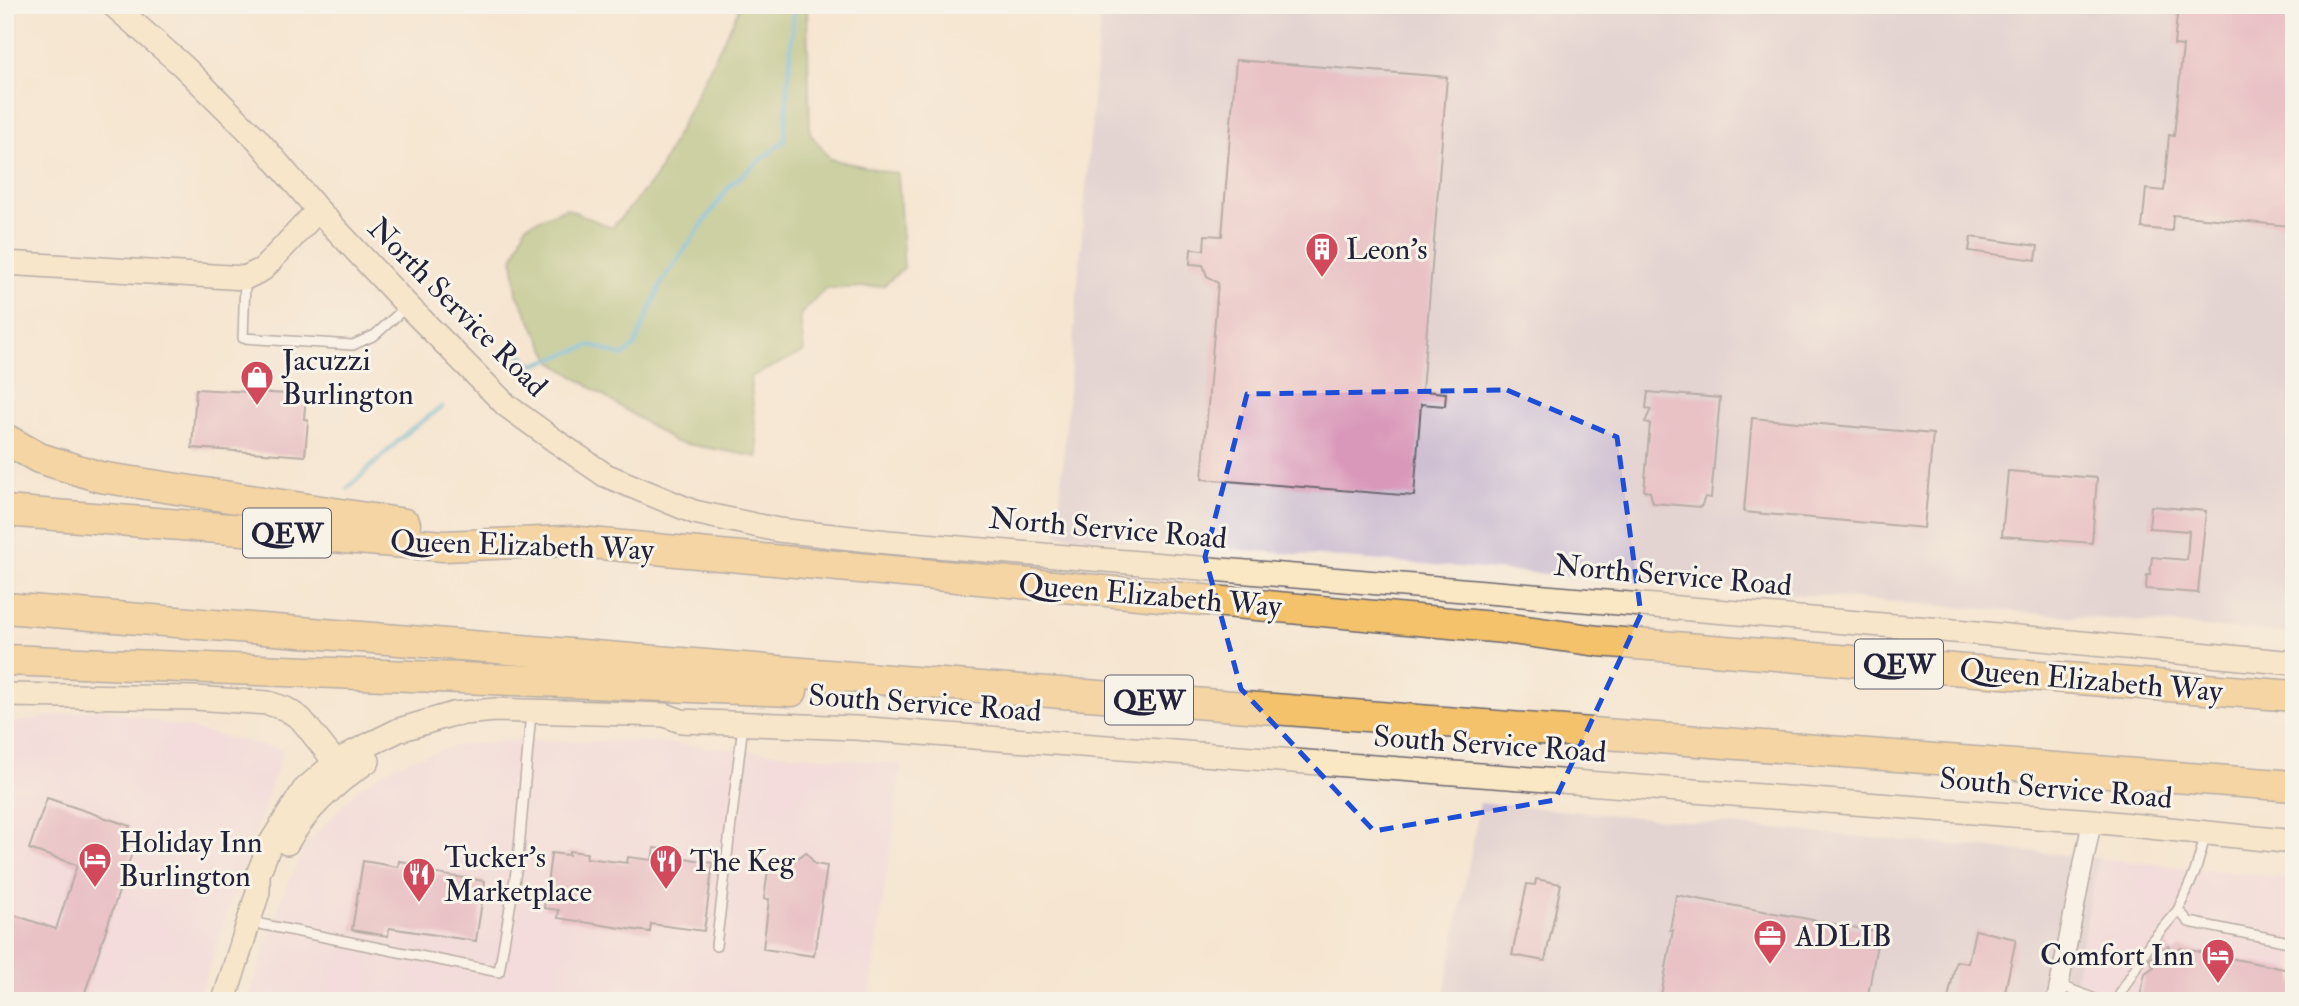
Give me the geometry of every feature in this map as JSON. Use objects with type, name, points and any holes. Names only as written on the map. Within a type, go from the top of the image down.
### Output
[{"type":"highway","points":[[5,439],[39,458],[100,477],[386,522],[569,541]]},
{"type":"highway","name":"Queen Elizabeth Way","points":[[5,510],[444,546],[569,541],[1504,628],[1598,640],[2294,696]]},
{"type":"highway","name":"QEW","points":[[5,608],[902,681],[2294,786]]},
{"type":"highway","points":[[5,660],[830,693],[902,681]]},
{"type":"street","name":"North Service Road","points":[[113,5],[182,65],[257,139],[318,210],[507,406],[604,475],[694,512],[779,530],[888,542],[1966,632],[2294,663]]},
{"type":"street","points":[[5,263],[245,278],[262,269],[318,210]]},
{"type":"street","points":[[5,695],[195,698],[268,703],[286,709],[301,719],[345,767]]},
{"type":"street","name":"South Service Road","points":[[225,1001],[258,892],[258,874],[285,817],[310,784],[345,767],[386,736],[425,720],[474,711],[531,718],[665,715],[681,721],[855,728],[2092,821],[2294,842]]},
{"type":"street","points":[[2057,993],[2092,821]]},
{"type":"lane","points":[[245,278],[243,338],[353,345],[375,334],[407,305]]},
{"type":"lane","points":[[249,922],[499,972],[518,860],[531,718]]},
{"type":"lane","points":[[716,946],[744,723]]},
{"type":"lane","points":[[2116,1001],[2150,943],[2178,910],[2195,872],[2206,832]]},
{"type":"lane","points":[[2178,910],[2189,922],[2294,943]]},
{"type":"lane","points":[[2057,993],[2100,1001]]},
{"type":"highlighted area","points":[[1507,390],[1617,437],[1641,614],[1555,800],[1374,831],[1241,689],[1205,557],[1247,394]]},
{"type":"shaded area","points":[[1101,5],[2294,5],[2294,634],[1057,535]]},
{"type":"shaded area","points":[[99,708],[283,750],[198,1001],[5,1001],[5,724]]},
{"type":"shaded area","points":[[519,740],[650,742],[902,764],[869,1001],[248,1001],[283,894],[307,843],[358,789],[396,764],[454,746]]},
{"type":"shaded area","points":[[1480,803],[2099,858],[2071,1001],[1443,1001]]},
{"type":"shaded area","points":[[2099,858],[2294,879],[2294,1001],[2071,1001]]},
{"type":"green space","points":[[737,5],[809,5],[810,133],[830,159],[898,174],[904,268],[883,286],[825,289],[800,315],[804,352],[750,377],[759,457],[675,442],[552,362],[517,294],[513,259],[526,225],[566,208],[612,228],[655,178],[738,11]]},
{"type":"building","points":[[2178,5],[2294,5],[2294,60],[2287,139],[2293,140],[2294,148],[2290,226],[2173,215],[2172,231],[2142,228],[2146,189],[2164,191],[2169,135],[2174,136],[2183,46],[2174,45]]},
{"type":"building","name":"Leon's","points":[[1236,60],[1447,77],[1422,391],[1446,393],[1445,406],[1421,404],[1414,496],[1202,479],[1218,283],[1207,276],[1203,265],[1190,264],[1191,249],[1204,250],[1205,235],[1222,236]]},
{"type":"building","points":[[1971,237],[2038,246],[2036,260],[1969,251]]},
{"type":"building","points":[[196,389],[306,395],[304,419],[308,420],[305,456],[192,448]]},
{"type":"building","points":[[1648,392],[1720,398],[1711,498],[1705,497],[1701,507],[1653,503],[1650,492],[1644,491],[1650,423],[1645,422],[1651,409],[1646,408]]},
{"type":"building","points":[[1752,418],[1933,434],[1924,528],[1744,512]]},
{"type":"building","points":[[2008,471],[2097,478],[2092,543],[2002,536]]},
{"type":"building","points":[[2151,506],[2206,511],[2198,593],[2146,589],[2152,557],[2187,560],[2189,531],[2149,528]]},
{"type":"building","name":"Holiday Inn Burlington","points":[[47,798],[130,826],[122,850],[132,853],[82,1001],[5,1001],[5,912],[56,929],[77,865],[29,849]]},
{"type":"building","points":[[654,848],[669,850],[668,855],[713,863],[704,931],[651,924],[650,932],[621,928],[558,918],[559,910],[544,908],[551,853],[587,853],[586,858],[627,863],[628,857],[652,860]]},
{"type":"building","points":[[806,852],[815,864],[827,866],[814,956],[763,949],[769,899],[764,899],[769,863],[774,864],[775,858],[794,861]]},
{"type":"building","name":"Tucker's Marketplace","points":[[363,861],[398,867],[399,861],[418,864],[416,871],[485,881],[476,941],[389,928],[388,936],[352,930]]},
{"type":"building","points":[[1536,879],[1561,884],[1545,961],[1512,955],[1527,884],[1535,885]]},
{"type":"building","name":"ADLIB","points":[[1676,895],[1879,932],[1867,1001],[1660,1001],[1673,930],[1670,930]]},
{"type":"building","points":[[1975,930],[2016,939],[2003,1001],[1948,999],[1956,961],[1968,963]]},
{"type":"building","name":"Comfort Inn","points":[[2168,946],[2173,954],[2181,948],[2294,971],[2294,1001],[2201,1001],[2187,998],[2186,1001],[2139,1001],[2145,973],[2154,967],[2149,959]]},
{"type":"waterway","points":[[517,351],[534,365],[592,345],[622,356],[634,347],[662,282],[730,185],[784,141],[794,5]]},
{"type":"waterway","points":[[348,488],[410,430],[442,407]]},
{"type":"place","name":"Leon's","points":[[1322,279]]},
{"type":"place","name":"Jacuzzi Burlington","points":[[257,407]]},
{"type":"place","name":"Holiday Inn Burlington","points":[[95,889]]},
{"type":"place","name":"The Keg","points":[[666,891]]},
{"type":"place","name":"Tucker's Marketplace","points":[[419,904]]},
{"type":"place","name":"ADLIB","points":[[1770,966]]},
{"type":"place","name":"Comfort Inn","points":[[2218,985]]}]
